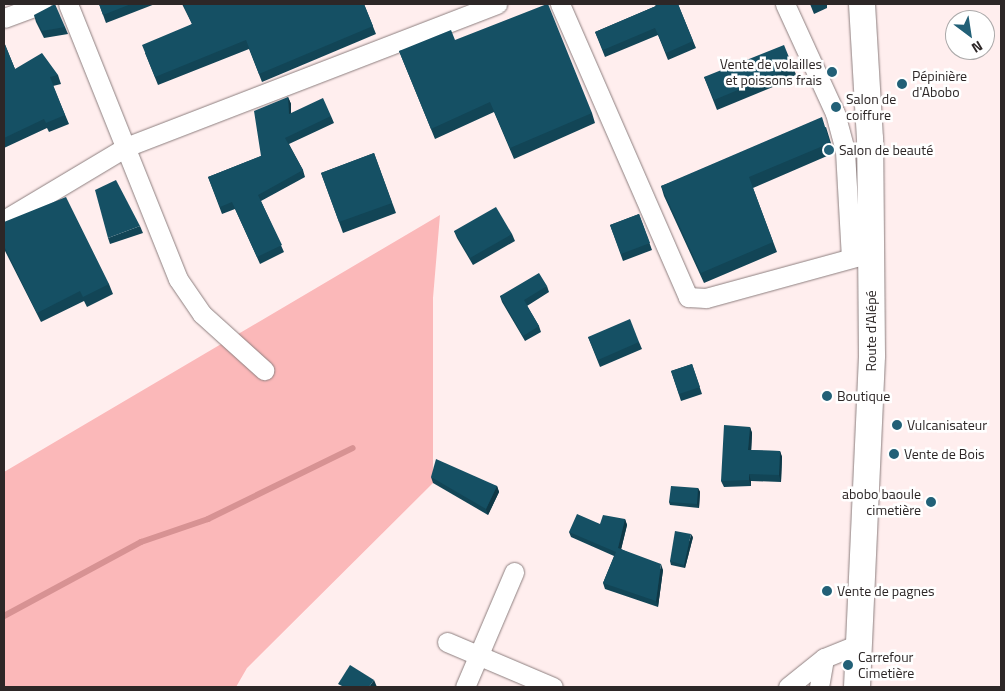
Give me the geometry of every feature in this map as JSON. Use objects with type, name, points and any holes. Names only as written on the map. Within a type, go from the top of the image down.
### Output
[{"type":"main road","name":"Route d'Alépé","points":[[857,687],[861,644],[870,451],[861,255],[862,4]]},
{"type":"street","points":[[4,18],[42,4]]},
{"type":"street","points":[[68,4],[188,298],[264,370]]},
{"type":"street","points":[[4,220],[126,147],[497,4]]},
{"type":"street","points":[[560,4],[688,297],[706,298],[861,255],[845,151],[835,113],[785,4]]},
{"type":"street","points":[[465,687],[514,572]]},
{"type":"street","points":[[447,642],[553,687]]},
{"type":"street","points":[[788,687],[824,658],[861,644]]},
{"type":"street","points":[[819,687],[824,658]]},
{"type":"shaded area","points":[[440,215],[433,298],[433,483],[247,668],[236,687],[4,687],[4,472]]},
{"type":"building","points":[[55,4],[65,27],[42,31],[34,15]]},
{"type":"building","points":[[99,4],[131,4],[103,15]]},
{"type":"building","points":[[183,4],[364,4],[373,26],[259,74],[246,40],[155,77],[142,45],[192,24]]},
{"type":"building","points":[[548,4],[592,113],[510,148],[490,102],[431,129],[399,51],[451,30],[455,40]]},
{"type":"building","points":[[655,4],[678,4],[693,41],[666,53],[655,28],[603,50],[595,32],[656,6]]},
{"type":"building","points":[[4,42],[15,69],[42,53],[58,75],[50,77],[65,115],[46,123],[44,119],[4,138]]},
{"type":"building","points":[[784,45],[793,67],[714,100],[704,77]]},
{"type":"building","points":[[288,97],[289,114],[323,98],[331,116],[285,138],[303,170],[258,195],[282,245],[257,257],[232,202],[220,207],[208,177],[261,156],[254,111]]},
{"type":"building","points":[[822,117],[830,143],[749,177],[773,242],[701,273],[661,186]]},
{"type":"building","points":[[374,153],[392,203],[339,222],[321,173]]},
{"type":"building","points":[[116,180],[140,226],[108,238],[95,190]]},
{"type":"building","points":[[66,197],[109,284],[83,297],[80,291],[37,313],[4,246],[4,222]]},
{"type":"building","points":[[496,207],[512,234],[470,258],[454,231]]},
{"type":"building","points":[[639,214],[650,243],[621,254],[610,225]]},
{"type":"building","points":[[539,273],[547,286],[524,300],[539,326],[523,336],[500,296]]},
{"type":"building","points":[[630,319],[639,342],[598,360],[588,337]]},
{"type":"building","points":[[692,364],[700,387],[679,394],[671,371]]},
{"type":"building","points":[[724,425],[750,427],[748,450],[780,451],[779,475],[749,474],[749,480],[721,481]]},
{"type":"building","points":[[436,459],[497,486],[486,509],[431,477]]},
{"type":"building","points":[[671,486],[698,488],[697,504],[669,502]]},
{"type":"building","points":[[577,514],[600,524],[603,515],[625,519],[618,548],[661,564],[656,601],[603,583],[616,552],[569,532]]},
{"type":"building","points":[[675,531],[691,534],[684,565],[670,561]]},
{"type":"building","points":[[350,665],[374,680],[369,687],[344,687],[338,684]]},
{"type":"waterway","points":[[4,616],[141,542],[208,519],[353,448]]},
{"type":"place","name":"Vente de volailles et poissons frais","points":[[832,72]]},
{"type":"place","name":"Pépinière d'Abobo","points":[[902,84]]},
{"type":"place","name":"Salon de coiffure","points":[[836,107]]},
{"type":"place","name":"Salon de beauté","points":[[829,150]]},
{"type":"place","name":"Boutique","points":[[827,396]]},
{"type":"place","name":"Vulcanisateur","points":[[897,425]]},
{"type":"place","name":"Vente de Bois","points":[[894,454]]},
{"type":"place","name":"abobo baoule cimetière","points":[[931,502]]},
{"type":"place","name":"Vente de pagnes","points":[[827,591]]},
{"type":"place","name":"Carrefour Cimetière","points":[[848,665]]}]
